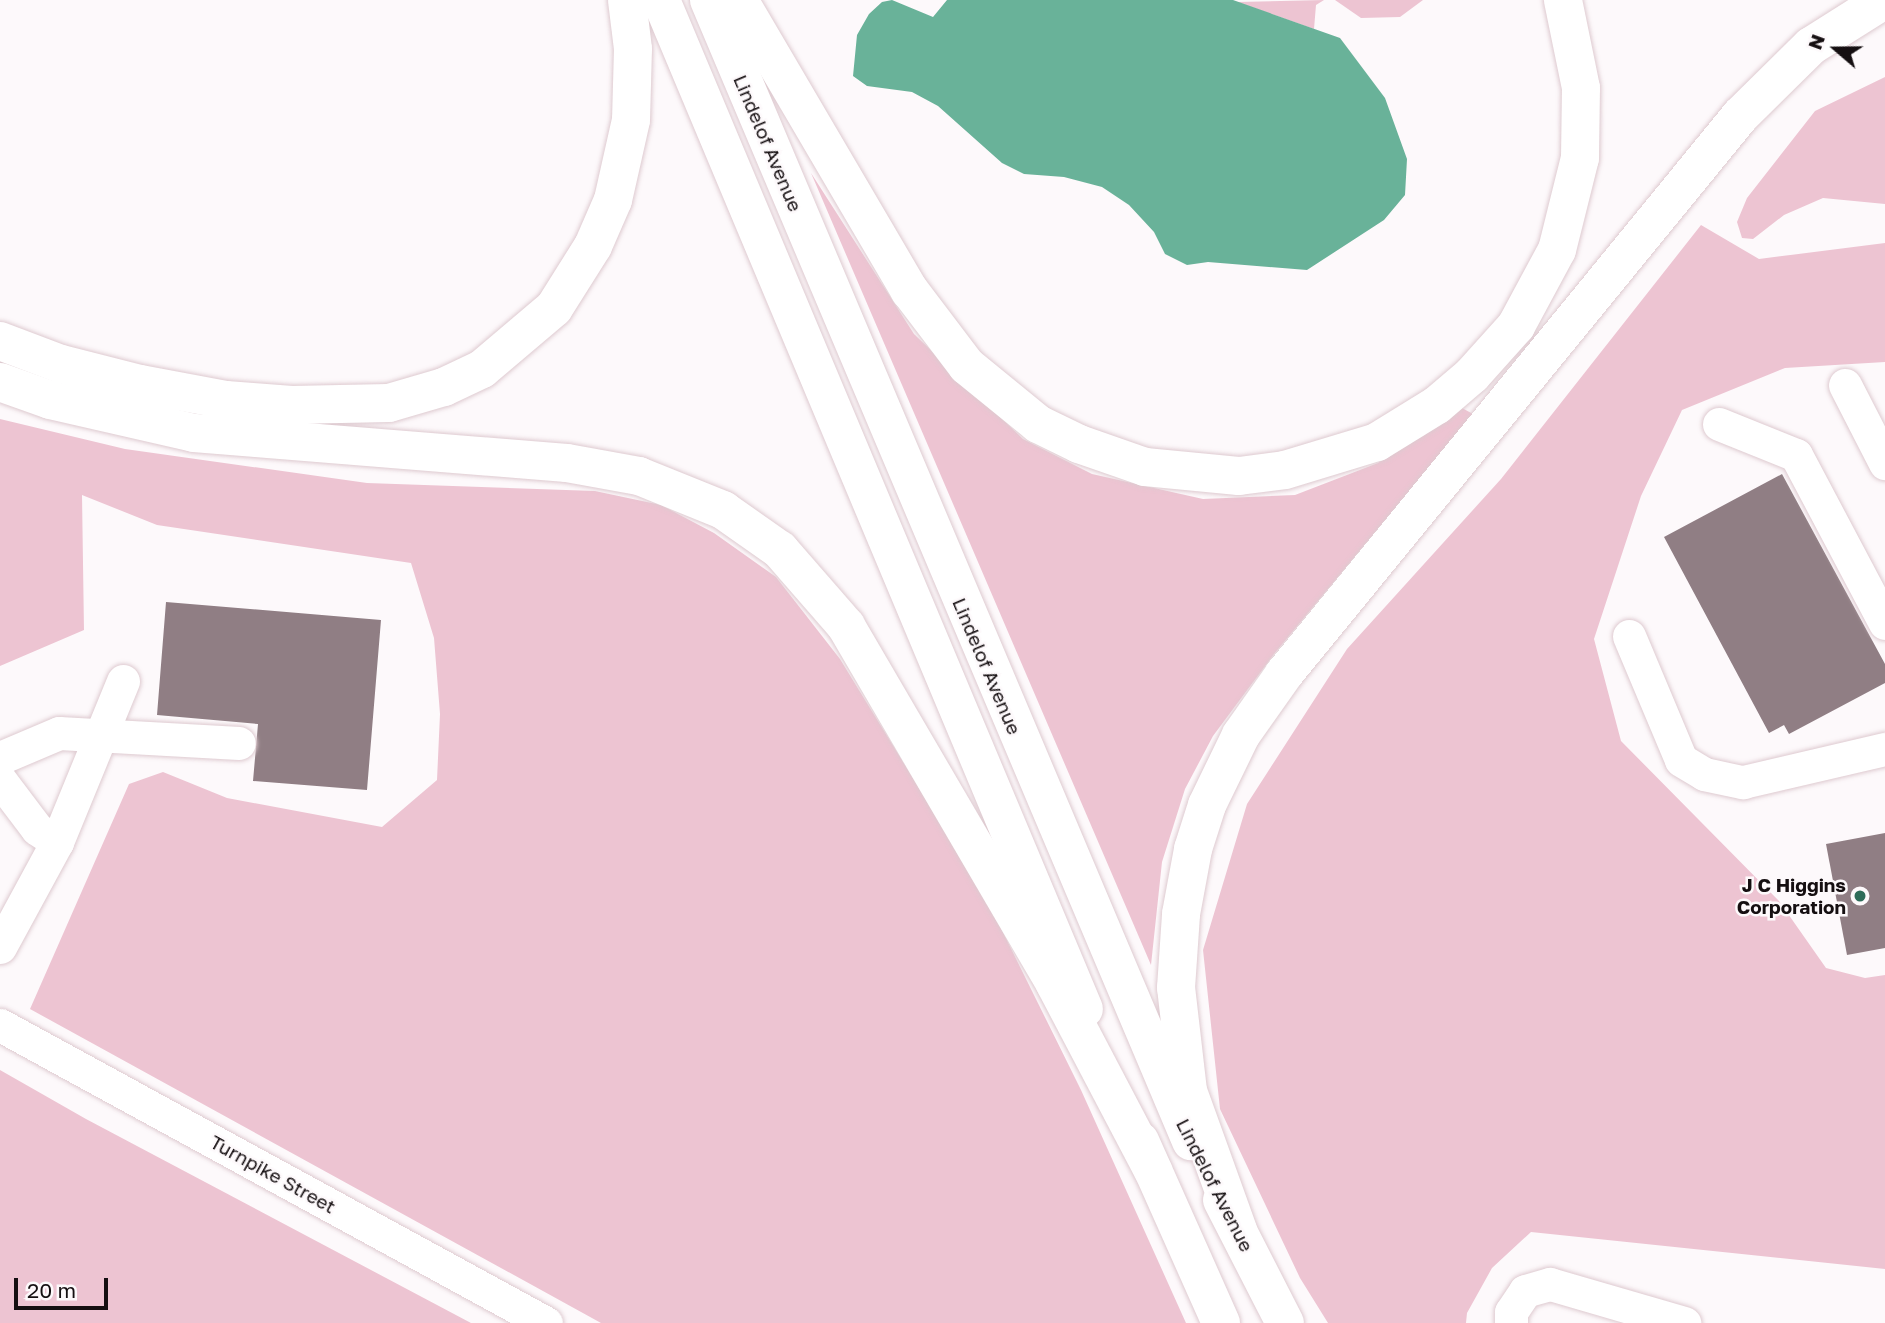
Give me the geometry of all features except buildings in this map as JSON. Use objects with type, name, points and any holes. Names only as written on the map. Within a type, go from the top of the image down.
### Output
[{"type":"main road","points":[[0,341],[61,364],[140,384],[200,396],[292,405],[389,403],[444,387],[482,369],[554,308],[593,246],[613,200],[631,120],[633,49],[626,0]]},
{"type":"main road","points":[[661,0],[1153,1171],[1221,1323]]},
{"type":"main road","name":"Lindelof Avenue","points":[[709,0],[1135,1014],[1189,1138],[1285,1323]]},
{"type":"main road","points":[[739,0],[910,291],[967,366],[1038,424],[1079,444],[1145,467],[1239,476],[1285,470],[1377,442],[1437,405],[1472,375],[1516,326],[1557,250],[1580,158],[1581,88],[1563,0]]},
{"type":"main road","points":[[1238,1230],[1192,1104],[1176,988],[1181,914],[1194,849],[1208,804],[1241,735],[1293,663],[1740,116],[1811,46],[1884,0]]},
{"type":"main road","points":[[0,382],[61,404],[194,433],[567,463],[639,476],[723,510],[780,550],[846,626],[1055,984],[1153,1171]]},
{"type":"street","points":[[1845,385],[1885,463]]},
{"type":"street","points":[[1719,424],[1796,455],[1885,623]]},
{"type":"street","points":[[1629,636],[1681,760],[1704,774],[1743,782],[1885,749]]},
{"type":"street","points":[[0,947],[57,842],[123,681]]},
{"type":"street","points":[[0,758],[51,734],[102,734],[239,743]]},
{"type":"street","points":[[0,780],[31,822],[57,842]]},
{"type":"street","name":"Turnpike Street","points":[[0,1025],[547,1323]]},
{"type":"street","points":[[1511,1323],[1511,1312],[1525,1291],[1550,1284],[1684,1323]]},
{"type":"shaded area","points":[[892,0],[933,17],[947,0],[1233,0],[1340,38],[1385,98],[1407,159],[1405,195],[1384,220],[1307,270],[1208,262],[1187,265],[1165,254],[1154,232],[1129,205],[1102,187],[1064,177],[1024,174],[1002,163],[938,106],[912,92],[867,86],[853,76],[857,35],[869,14],[882,2]]},
{"type":"shaded area","points":[[1324,0],[1316,5],[1314,29],[1237,2]]},
{"type":"shaded area","points":[[1335,0],[1423,0],[1400,17],[1361,18]]},
{"type":"shaded area","points":[[1885,77],[1885,204],[1823,198],[1784,215],[1753,239],[1742,238],[1737,222],[1747,198],[1815,111]]},
{"type":"shaded area","points":[[811,173],[914,334],[1023,439],[1092,474],[1203,499],[1295,495],[1378,463],[1462,408],[1473,414],[1274,654],[1213,736],[1185,789],[1162,862],[1151,965]]},
{"type":"shaded area","points":[[1701,225],[1759,259],[1885,243],[1885,362],[1785,368],[1682,410],[1641,496],[1594,639],[1621,741],[1779,901],[1826,968],[1865,978],[1885,975],[1885,1269],[1531,1232],[1492,1268],[1467,1313],[1466,1323],[1328,1323],[1300,1278],[1220,1109],[1203,950],[1247,804],[1347,649],[1501,479]]},
{"type":"shaded area","points":[[0,419],[125,449],[367,483],[595,491],[661,505],[714,533],[776,577],[840,659],[985,896],[1081,1090],[1186,1323],[601,1323],[30,1009],[129,784],[163,772],[227,798],[382,827],[437,780],[440,714],[434,638],[411,563],[157,525],[82,495],[84,630],[0,666]]},
{"type":"shaded area","points":[[0,1070],[86,1119],[471,1323],[0,1323]]},
{"type":"place","name":"J C Higgins Corporation","points":[[1860,896]]}]
